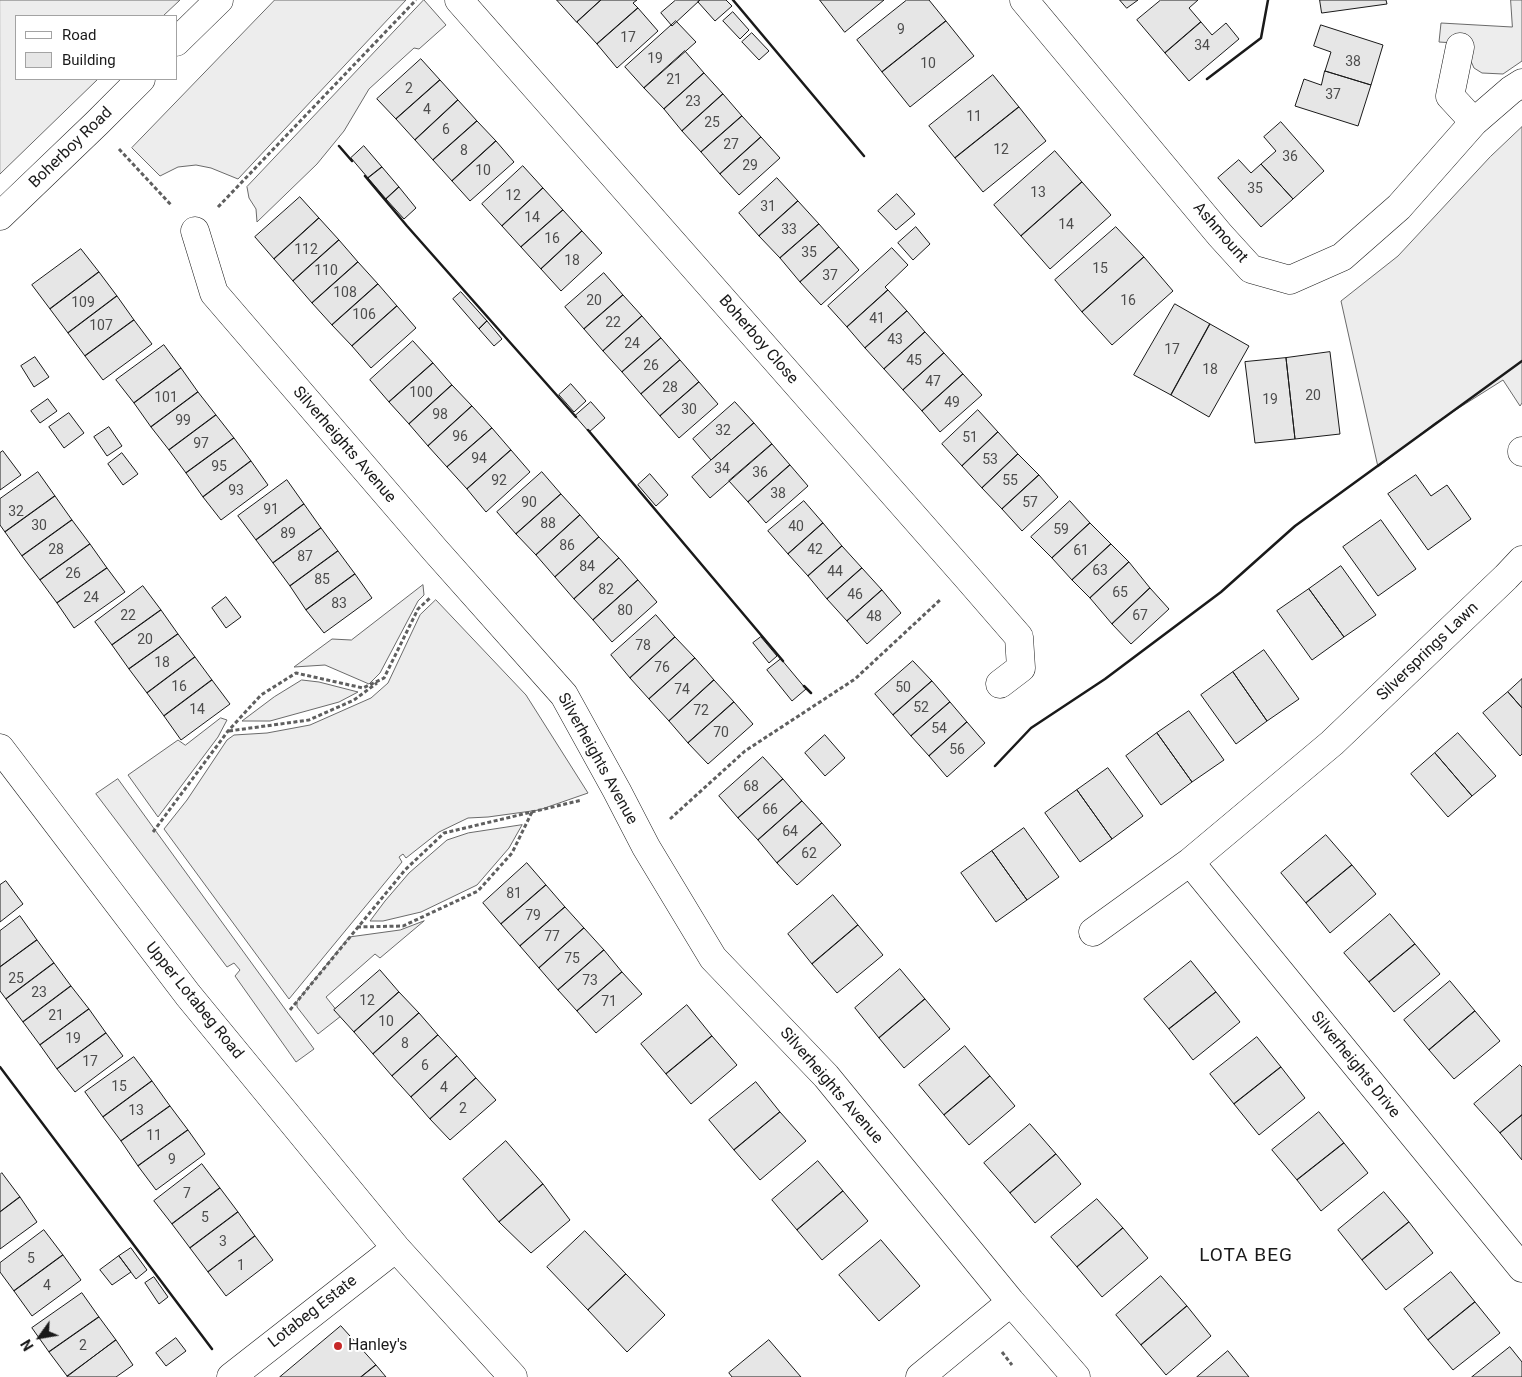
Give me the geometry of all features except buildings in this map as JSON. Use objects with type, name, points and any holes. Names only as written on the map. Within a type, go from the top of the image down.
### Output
[{"type":"street","points":[[178,40],[218,0]]},
{"type":"street","name":"Boherboy Close","points":[[459,0],[1019,637],[1022,668],[1000,684]]},
{"type":"street","name":"Ashmount","points":[[1024,0],[1220,235],[1251,268],[1290,280],[1342,257],[1399,206],[1474,122],[1511,90],[1522,83]]},
{"type":"street","points":[[1460,47],[1450,96],[1474,122]]},
{"type":"street","name":"Boherboy Road","points":[[0,216],[98,123],[140,80]]},
{"type":"street","name":"Silverheights Avenue","points":[[195,231],[214,293],[456,573],[564,694],[646,847],[712,958],[826,1076],[1011,1302],[1076,1377]]},
{"type":"street","name":"Silversprings Lawn","points":[[1190,862],[1332,743],[1522,560]]},
{"type":"street","name":"Upper Lotabeg Road","points":[[0,748],[188,995],[396,1248],[513,1377]]},
{"type":"street","points":[[1093,932],[1190,862]]},
{"type":"street","name":"Silverheights Drive","points":[[1190,862],[1522,1268]]},
{"type":"street","name":"Lotabeg Estate","points":[[231,1377],[396,1248]]},
{"type":"street","points":[[920,1377],[1011,1302]]},
{"type":"path","points":[[98,123],[195,231],[416,0]]},
{"type":"path","points":[[228,731],[308,720],[354,700],[384,678],[418,609],[456,573]]},
{"type":"path","points":[[646,847],[664,824],[745,751],[855,679],[966,576]]},
{"type":"path","points":[[153,832],[228,731],[260,695],[296,673],[364,688],[384,678]]},
{"type":"path","points":[[290,1010],[405,870],[444,833],[617,791]]},
{"type":"path","points":[[357,927],[403,926],[478,891],[512,853],[533,812]]},
{"type":"shaded area","points":[[0,0],[180,0],[164,15],[15,15],[15,80],[97,80],[0,174]]},
{"type":"shaded area","points":[[275,0],[406,0],[238,179],[211,168],[196,165],[178,167],[160,176],[132,148]]},
{"type":"shaded area","points":[[424,0],[446,25],[419,49],[414,48],[369,89],[344,131],[317,164],[257,222],[256,209],[249,198],[247,187]]},
{"type":"shaded area","points":[[1511,0],[1522,0],[1522,61],[1503,74],[1482,73],[1474,68],[1469,57],[1470,44],[1439,42],[1441,23],[1512,27]]},
{"type":"shaded area","points":[[1522,127],[1522,403],[1520,406],[1503,380],[1435,423],[1378,467],[1341,301],[1398,256],[1490,157]]},
{"type":"shaded area","points":[[423,585],[424,595],[418,601],[380,673],[369,684],[325,665],[294,667],[332,639],[351,640]]},
{"type":"shaded area","points":[[436,600],[526,695],[588,793],[539,810],[468,818],[439,832],[406,858],[403,854],[399,857],[402,862],[289,999],[164,829],[187,800],[227,740],[234,735],[267,733],[310,725],[371,698],[388,683],[420,615]]},
{"type":"shaded area","points":[[302,680],[319,682],[358,692],[339,702],[270,721],[242,721],[274,697]]},
{"type":"shaded area","points":[[221,718],[227,720],[218,737],[158,817],[128,775],[178,740],[185,745]]},
{"type":"shaded area","points":[[118,779],[314,1049],[296,1062],[235,976],[240,970],[234,963],[227,967],[96,794]]},
{"type":"shaded area","points":[[522,825],[509,848],[477,885],[421,912],[383,921],[370,921],[409,873],[447,840],[468,833]]},
{"type":"shaded area","points":[[424,921],[380,958],[375,954],[326,997],[341,1016],[318,1034],[297,1007],[297,1001],[349,937],[400,930]]},
{"type":"wall","points":[[733,0],[864,156]]},
{"type":"wall","points":[[1207,79],[1261,38],[1268,0]]},
{"type":"wall","points":[[339,146],[352,161]]},
{"type":"wall","points":[[365,176],[576,417]]},
{"type":"wall","points":[[995,766],[1031,728],[1105,679],[1221,592],[1295,526],[1522,361]]},
{"type":"wall","points":[[588,430],[783,661]]},
{"type":"wall","points":[[804,686],[811,693]]},
{"type":"wall","points":[[0,1067],[212,1349]]},
{"type":"place","name":"Hanley's","points":[[338,1346]]},
{"type":"district","name":"LOTA BEG","points":[[1246,1256]]}]
